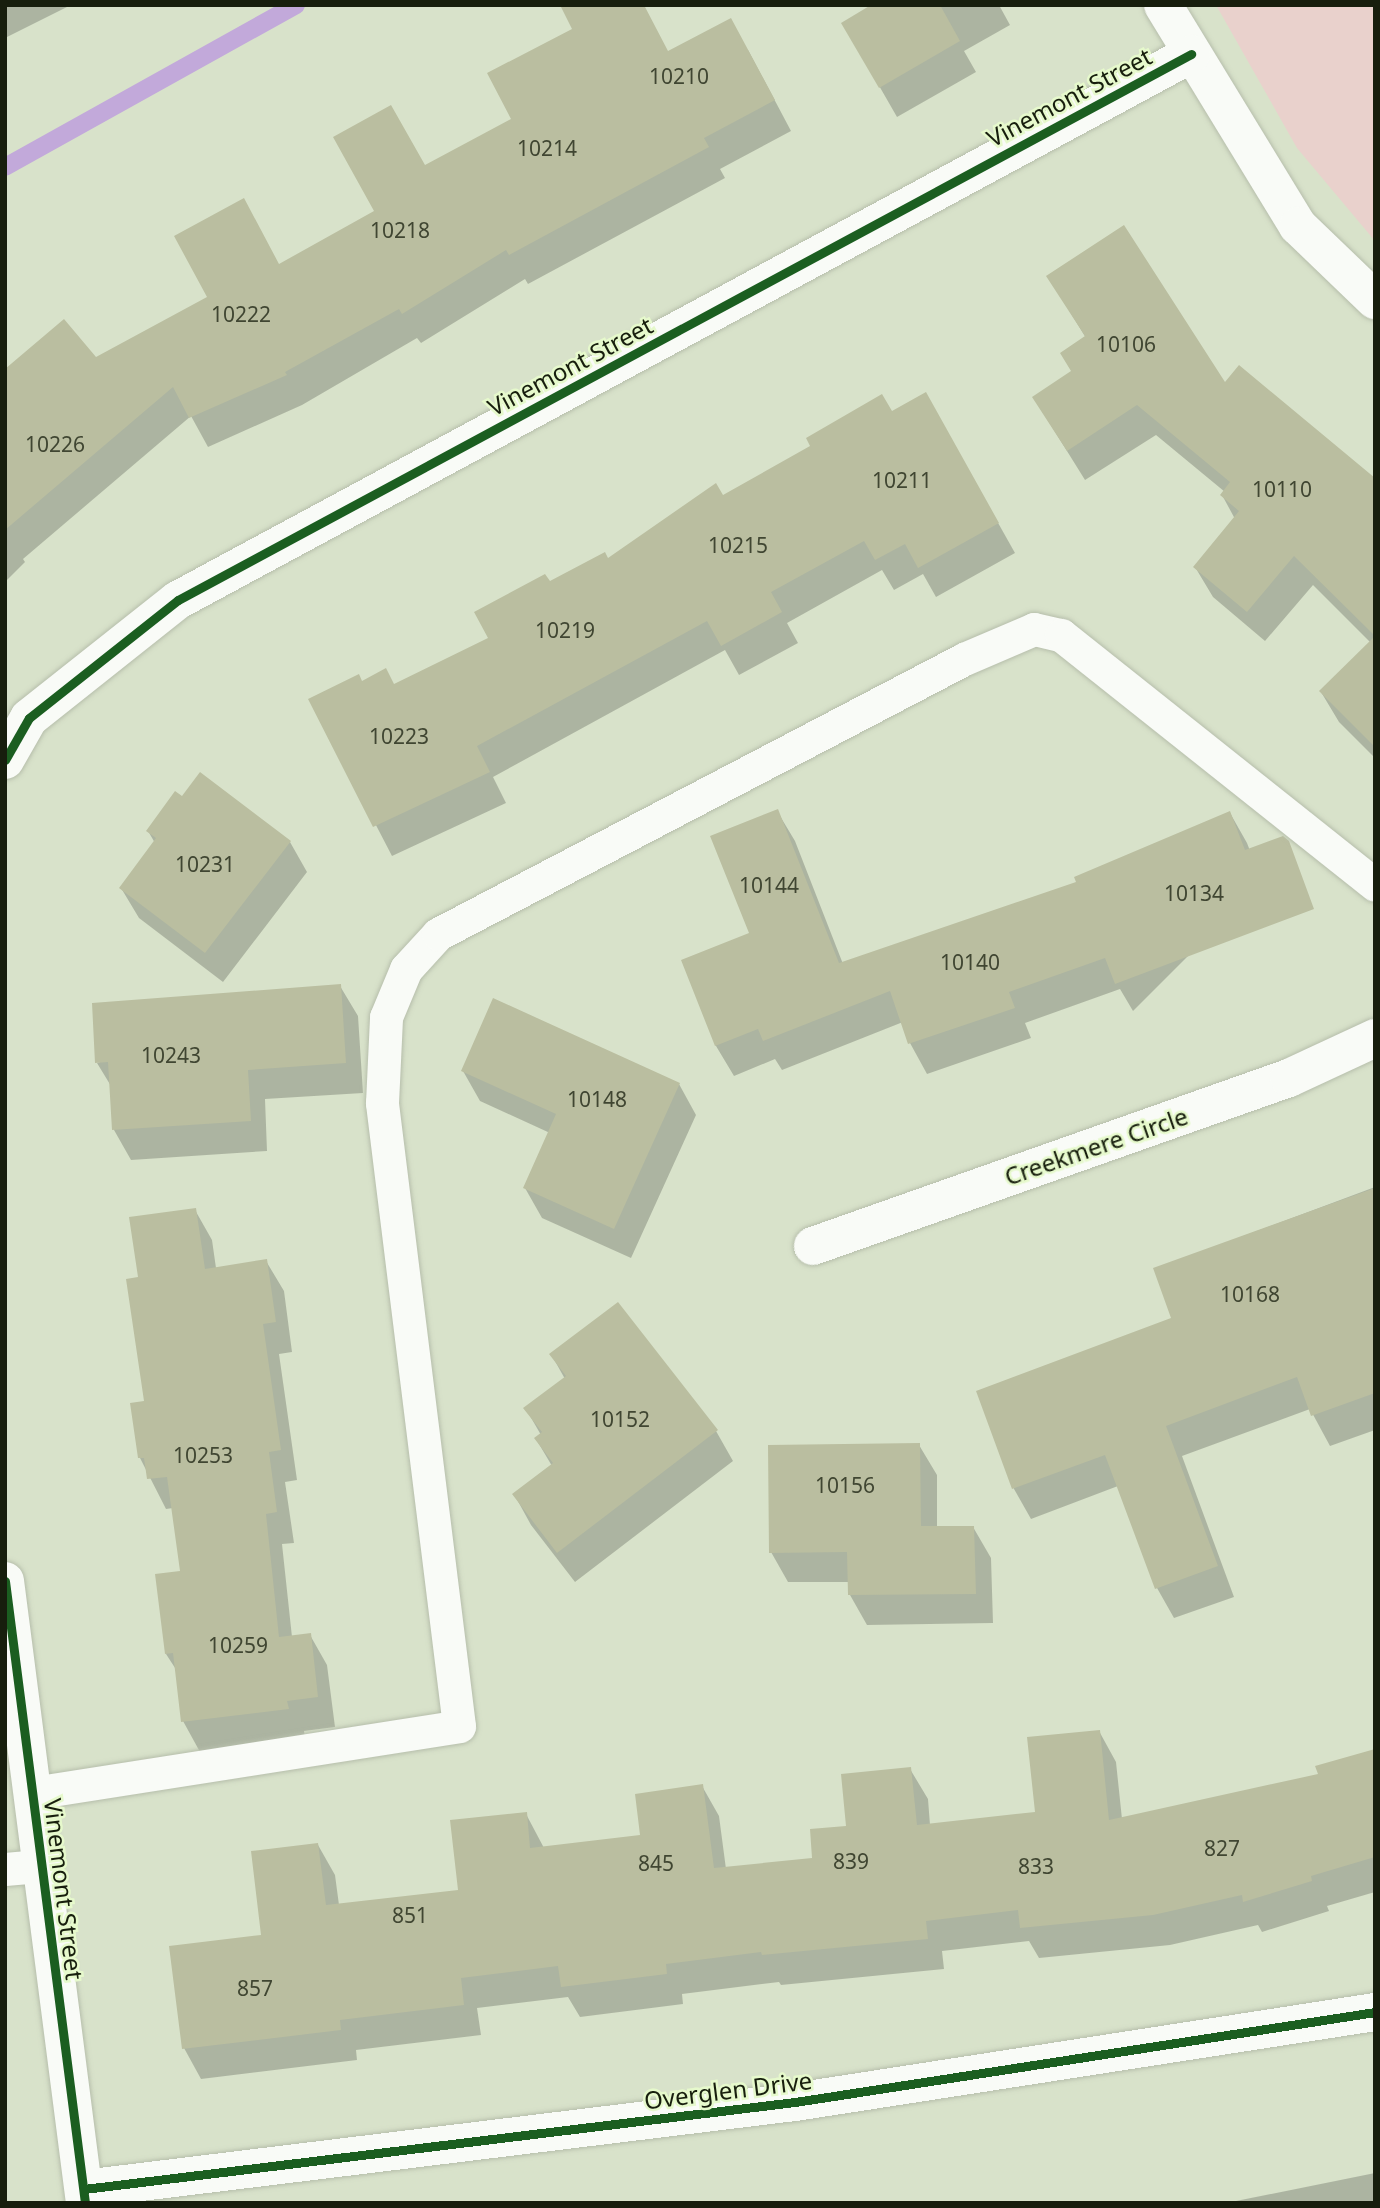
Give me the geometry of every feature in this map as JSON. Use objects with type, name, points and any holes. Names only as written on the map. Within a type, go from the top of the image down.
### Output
[{"type":"street","points":[[1163,5],[1298,226],[1375,300]]},
{"type":"street","name":"Vinemont Street","points":[[5,760],[29,718],[178,600],[1191,54]]},
{"type":"street","name":"Creekmere Circle","points":[[813,1246],[1289,1078],[1375,1038]]},
{"type":"street","name":"Vinemont Street","points":[[5,1581],[33,1793],[24,1868],[85,2196]]},
{"type":"street","name":"Overglen Drive","points":[[85,2196],[794,2102],[1375,2012]]},
{"type":"lane","points":[[33,1793],[459,1726],[382,1103],[386,1017],[407,969],[438,934],[964,659],[1034,629],[1061,635],[1375,886]]},
{"type":"shaded area","points":[[1216,5],[1375,5],[1375,241],[1297,148]]},
{"type":"building","points":[[560,5],[644,5],[668,51],[731,18],[775,100],[704,138],[709,147],[509,255],[506,250],[402,314],[399,309],[285,372],[287,375],[189,418],[173,387],[5,530],[5,369],[64,319],[96,357],[207,297],[174,236],[244,198],[279,264],[374,211],[333,137],[391,105],[425,165],[511,119],[487,73],[572,29]]},
{"type":"building","points":[[871,5],[940,5],[960,41],[879,88],[841,23]]},
{"type":"building","points":[[1124,225],[1225,382],[1239,365],[1375,478],[1375,636],[1294,556],[1247,612],[1193,567],[1239,511],[1220,495],[1230,482],[1137,405],[1067,451],[1032,397],[1071,371],[1060,353],[1085,336],[1046,276]]},
{"type":"building","points":[[926,392],[999,523],[918,568],[905,544],[875,560],[864,541],[771,592],[782,612],[721,646],[707,621],[477,746],[490,772],[373,827],[308,699],[359,674],[362,681],[386,668],[394,684],[488,638],[474,612],[545,574],[550,581],[605,552],[608,558],[716,483],[723,495],[810,446],[806,438],[882,394],[892,411]]},
{"type":"building","points":[[1375,636],[1375,747],[1319,691]]},
{"type":"building","points":[[200,772],[291,841],[205,953],[119,888],[156,838],[146,831],[175,791],[182,796]]},
{"type":"building","points":[[778,809],[839,963],[1076,882],[1074,877],[1230,811],[1245,850],[1283,836],[1289,841],[1314,909],[1115,984],[1105,958],[1009,992],[1015,1008],[908,1044],[890,991],[763,1041],[758,1029],[715,1046],[681,960],[749,933],[710,836]]},
{"type":"building","points":[[341,984],[346,1063],[248,1070],[251,1121],[112,1130],[108,1062],[95,1063],[92,1003]]},
{"type":"building","points":[[493,998],[680,1083],[614,1229],[523,1188],[556,1114],[461,1071]]},
{"type":"building","points":[[1375,1188],[1375,1393],[1311,1416],[1297,1377],[1166,1426],[1218,1566],[1155,1589],[1105,1455],[1012,1489],[976,1391],[1171,1318],[1153,1268]]},
{"type":"building","points":[[196,1208],[205,1269],[267,1259],[276,1322],[263,1324],[281,1450],[269,1452],[277,1512],[266,1514],[279,1637],[311,1633],[318,1697],[287,1701],[289,1709],[181,1722],[173,1653],[165,1654],[155,1574],[180,1571],[167,1477],[147,1479],[144,1458],[138,1458],[130,1403],[144,1401],[126,1279],[138,1277],[129,1217]]},
{"type":"building","points":[[618,1302],[718,1430],[557,1553],[512,1494],[553,1463],[534,1438],[542,1432],[523,1408],[566,1376],[549,1354]]},
{"type":"building","points":[[920,1443],[921,1526],[974,1526],[976,1594],[848,1595],[847,1552],[769,1553],[768,1445]]},
{"type":"building","points":[[1100,1730],[1109,1820],[1318,1774],[1315,1766],[1375,1749],[1375,1857],[1311,1876],[1312,1881],[1243,1902],[1242,1895],[1153,1915],[1020,1928],[1018,1910],[926,1921],[928,1939],[762,1955],[761,1952],[666,1964],[667,1974],[561,1987],[558,1966],[461,1978],[464,2005],[340,2020],[341,2030],[182,2049],[169,1946],[261,1935],[251,1851],[318,1843],[326,1905],[458,1890],[450,1820],[527,1812],[530,1848],[640,1835],[635,1794],[703,1784],[714,1868],[812,1858],[810,1829],[846,1826],[841,1774],[911,1767],[917,1825],[1035,1812],[1027,1737]]},
{"type":"waterway","points":[[5,167],[296,5]]},
{"type":"cycle path","points":[[5,760],[29,718],[178,600],[1191,54]]},
{"type":"cycle path","points":[[5,1581],[85,2203]]},
{"type":"cycle path","points":[[84,2189],[795,2102],[1375,2012]]}]
